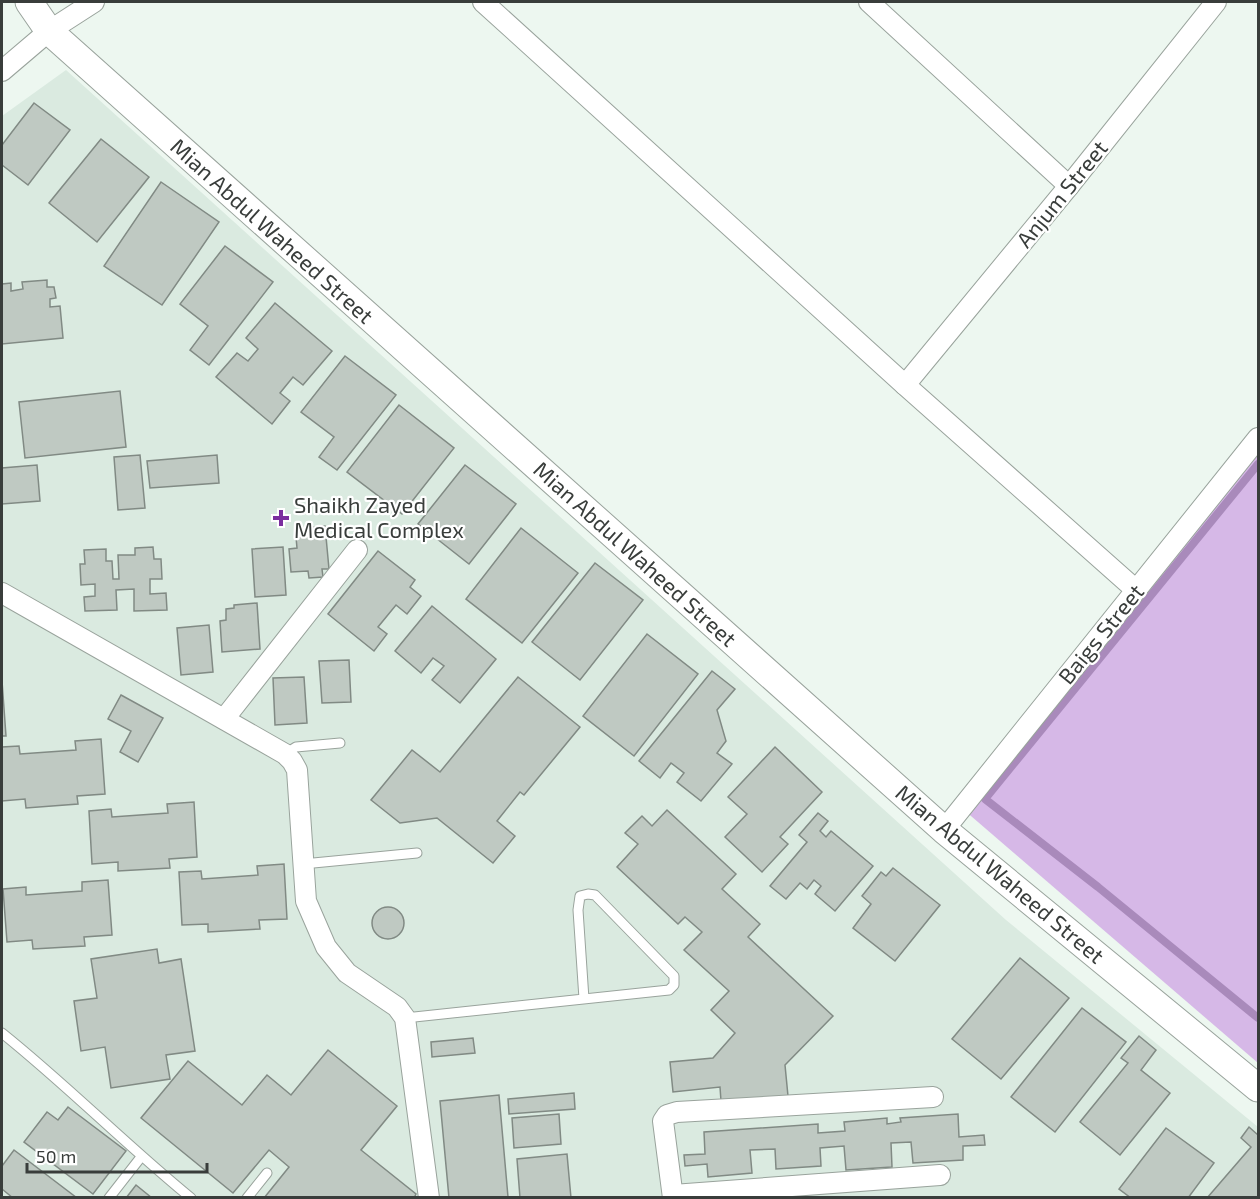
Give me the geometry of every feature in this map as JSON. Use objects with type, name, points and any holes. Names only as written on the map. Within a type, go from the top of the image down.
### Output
[{"type":"street","name":"Mian Abdul Waheed Street","points":[[29,2],[49,31],[944,830],[1258,1088]]},
{"type":"street","points":[[2,71],[49,31],[94,2]]},
{"type":"street","points":[[483,2],[905,385],[1136,590]]},
{"type":"street","points":[[869,2],[1069,186]]},
{"type":"street","name":"Anjum Street","points":[[905,385],[1069,186],[1216,2]]},
{"type":"street","name":"Baigs Street","points":[[944,830],[1258,438]]},
{"type":"street","points":[[224,719],[357,550]]},
{"type":"street","points":[[2,592],[285,754],[292,761],[297,770],[306,901],[326,947],[347,973],[397,1007],[405,1018],[429,1197]]},
{"type":"street","points":[[933,1096],[677,1112],[668,1115],[663,1121],[673,1196],[940,1175]]},
{"type":"lane","points":[[285,754],[296,747],[340,743]]},
{"type":"lane","points":[[303,864],[417,853]]},
{"type":"lane","points":[[405,1018],[669,990],[674,985],[674,976],[595,896],[588,894],[580,896],[578,910],[584,999]]},
{"type":"lane","points":[[2,1033],[141,1157],[191,1197]]},
{"type":"lane","points":[[109,1197],[141,1157]]},
{"type":"lane","points":[[247,1197],[267,1173]]},
{"type":"shaded area","name":"Shaikh Zayed Medical Complex","points":[[66,70],[1006,920],[1258,1127],[1258,1197],[2,1197],[2,116]]},
{"type":"shaded area","points":[[1258,445],[1258,1063],[964,810]]},
{"type":"building","points":[[34,103],[70,130],[28,185],[2,165],[2,145]]},
{"type":"building","points":[[101,139],[149,177],[97,242],[49,203]]},
{"type":"building","points":[[161,182],[219,222],[162,305],[104,266]]},
{"type":"building","points":[[225,246],[273,282],[209,365],[190,350],[208,326],[180,304]]},
{"type":"building","points":[[47,280],[47,287],[54,287],[56,298],[50,299],[50,307],[60,306],[63,338],[2,344],[2,284],[11,283],[11,291],[23,289],[22,282]]},
{"type":"building","points":[[275,303],[332,351],[303,385],[293,377],[280,393],[290,401],[272,424],[216,377],[237,353],[248,361],[258,349],[246,338]]},
{"type":"building","points":[[345,356],[396,395],[337,470],[319,457],[334,437],[301,412]]},
{"type":"building","points":[[120,391],[126,447],[25,458],[19,402]]},
{"type":"building","points":[[399,405],[454,448],[402,514],[347,472]]},
{"type":"building","points":[[140,455],[145,508],[118,510],[114,457]]},
{"type":"building","points":[[217,455],[219,483],[150,488],[147,461]]},
{"type":"building","points":[[37,465],[40,501],[2,504],[2,468]]},
{"type":"building","points":[[465,465],[516,504],[469,564],[418,524]]},
{"type":"building","points":[[325,526],[329,569],[322,569],[323,577],[309,578],[308,571],[291,572],[289,549],[297,548],[296,537],[306,537],[305,528]]},
{"type":"building","points":[[521,528],[578,573],[522,643],[466,599]]},
{"type":"building","points":[[153,547],[154,559],[161,559],[162,579],[150,579],[150,594],[166,593],[167,610],[134,611],[134,589],[116,590],[117,610],[85,611],[84,597],[95,596],[95,584],[81,585],[80,564],[85,564],[84,550],[106,549],[106,561],[112,561],[113,579],[119,579],[118,555],[135,555],[135,548]]},
{"type":"building","points":[[283,547],[286,595],[255,597],[252,549]]},
{"type":"building","points":[[378,551],[415,580],[410,587],[421,596],[407,614],[396,605],[378,627],[387,634],[374,651],[328,614]]},
{"type":"building","points":[[595,563],[643,600],[580,680],[532,642]]},
{"type":"building","points":[[257,603],[260,649],[222,652],[220,621],[226,620],[226,609],[234,608],[234,605]]},
{"type":"building","points":[[432,606],[496,659],[460,703],[432,680],[444,666],[433,658],[421,673],[395,651]]},
{"type":"building","points":[[209,625],[213,672],[181,675],[177,628]]},
{"type":"building","points":[[647,634],[698,674],[634,756],[583,716]]},
{"type":"building","points":[[349,660],[351,702],[322,703],[319,661]]},
{"type":"building","points":[[712,671],[735,689],[717,710],[726,741],[717,753],[732,764],[701,801],[677,782],[684,773],[671,763],[660,778],[639,761]]},
{"type":"building","points":[[304,677],[307,723],[275,725],[273,678]]},
{"type":"building","points":[[518,677],[580,727],[524,795],[520,792],[497,821],[515,836],[493,863],[437,818],[400,823],[371,800],[412,750],[440,772]]},
{"type":"building","points":[[2,681],[6,736],[2,736]]},
{"type":"building","points":[[121,695],[163,718],[138,762],[120,752],[131,731],[108,719]]},
{"type":"building","points":[[101,739],[105,794],[77,796],[78,804],[26,808],[25,799],[2,801],[2,747],[19,746],[20,754],[76,750],[75,741]]},
{"type":"building","points":[[775,747],[822,792],[780,837],[788,844],[762,872],[725,837],[747,814],[728,797]]},
{"type":"building","points":[[194,802],[197,857],[169,859],[170,868],[118,871],[118,862],[92,864],[89,811],[111,809],[112,817],[168,813],[167,804]]},
{"type":"building","points":[[667,810],[736,874],[722,889],[760,924],[748,937],[833,1016],[785,1065],[788,1096],[721,1101],[720,1087],[673,1092],[670,1062],[713,1058],[735,1033],[711,1010],[729,991],[684,950],[702,932],[685,917],[678,924],[617,867],[638,844],[625,833],[642,816],[652,826]]},
{"type":"building","points":[[818,813],[828,821],[820,831],[826,837],[831,831],[873,866],[835,911],[815,894],[821,886],[814,880],[807,889],[800,883],[786,899],[770,886],[807,842],[799,835]]},
{"type":"building","points":[[284,864],[287,919],[259,920],[260,929],[208,932],[208,924],[182,925],[179,872],[201,871],[202,879],[258,875],[257,866]]},
{"type":"building","points":[[893,868],[940,905],[895,961],[853,928],[871,904],[862,896],[881,872],[886,876]]},
{"type":"building","points":[[108,880],[112,935],[84,937],[85,946],[33,949],[32,940],[7,942],[3,889],[26,887],[26,895],[82,891],[82,882]]},
{"type":"building","points":[[388,907],[399,912],[404,923],[399,934],[388,939],[377,934],[372,923],[377,912]]},
{"type":"building","points":[[157,949],[159,963],[181,959],[195,1051],[166,1055],[170,1079],[111,1088],[105,1047],[81,1051],[74,1001],[97,998],[91,959]]},
{"type":"building","points":[[1020,958],[1069,998],[1001,1079],[952,1039]]},
{"type":"building","points":[[1082,1008],[1126,1042],[1055,1132],[1011,1097]]},
{"type":"building","points":[[1139,1036],[1156,1050],[1141,1070],[1170,1093],[1120,1155],[1080,1122],[1128,1063],[1121,1058]]},
{"type":"building","points":[[473,1038],[475,1053],[432,1057],[431,1042]]},
{"type":"building","points":[[328,1050],[397,1106],[361,1150],[416,1194],[414,1198],[264,1198],[289,1167],[269,1150],[233,1193],[141,1118],[188,1061],[242,1105],[267,1075],[291,1095]]},
{"type":"building","points":[[574,1093],[575,1109],[509,1114],[508,1099]]},
{"type":"building","points":[[499,1095],[508,1197],[449,1198],[440,1101]]},
{"type":"building","points":[[68,1107],[126,1151],[93,1194],[24,1142],[47,1112],[58,1120]]},
{"type":"building","points":[[559,1114],[561,1144],[514,1148],[512,1118]]},
{"type":"building","points":[[958,1114],[959,1137],[984,1135],[985,1145],[963,1146],[963,1160],[913,1163],[911,1142],[891,1143],[892,1167],[846,1170],[844,1146],[820,1148],[821,1166],[776,1169],[775,1149],[750,1150],[752,1173],[708,1177],[707,1164],[685,1166],[684,1155],[705,1154],[704,1132],[818,1124],[818,1133],[845,1131],[844,1122],[887,1118],[887,1124],[901,1122],[900,1118]]},
{"type":"building","points":[[1249,1127],[1258,1135],[1258,1198],[1207,1198],[1251,1147],[1241,1138]]},
{"type":"building","points":[[1166,1128],[1214,1163],[1188,1198],[1131,1198],[1119,1189]]},
{"type":"building","points":[[14,1150],[77,1198],[13,1198],[2,1189],[2,1166]]},
{"type":"building","points":[[567,1154],[571,1198],[520,1198],[517,1159]]},
{"type":"building","points":[[136,1185],[152,1198],[126,1198]]},
{"type":"waterway","points":[[1258,464],[985,799],[1098,887],[1258,1018]]},
{"type":"place","name":"Shaikh Zayed Medical Complex","points":[[281,518]]}]
